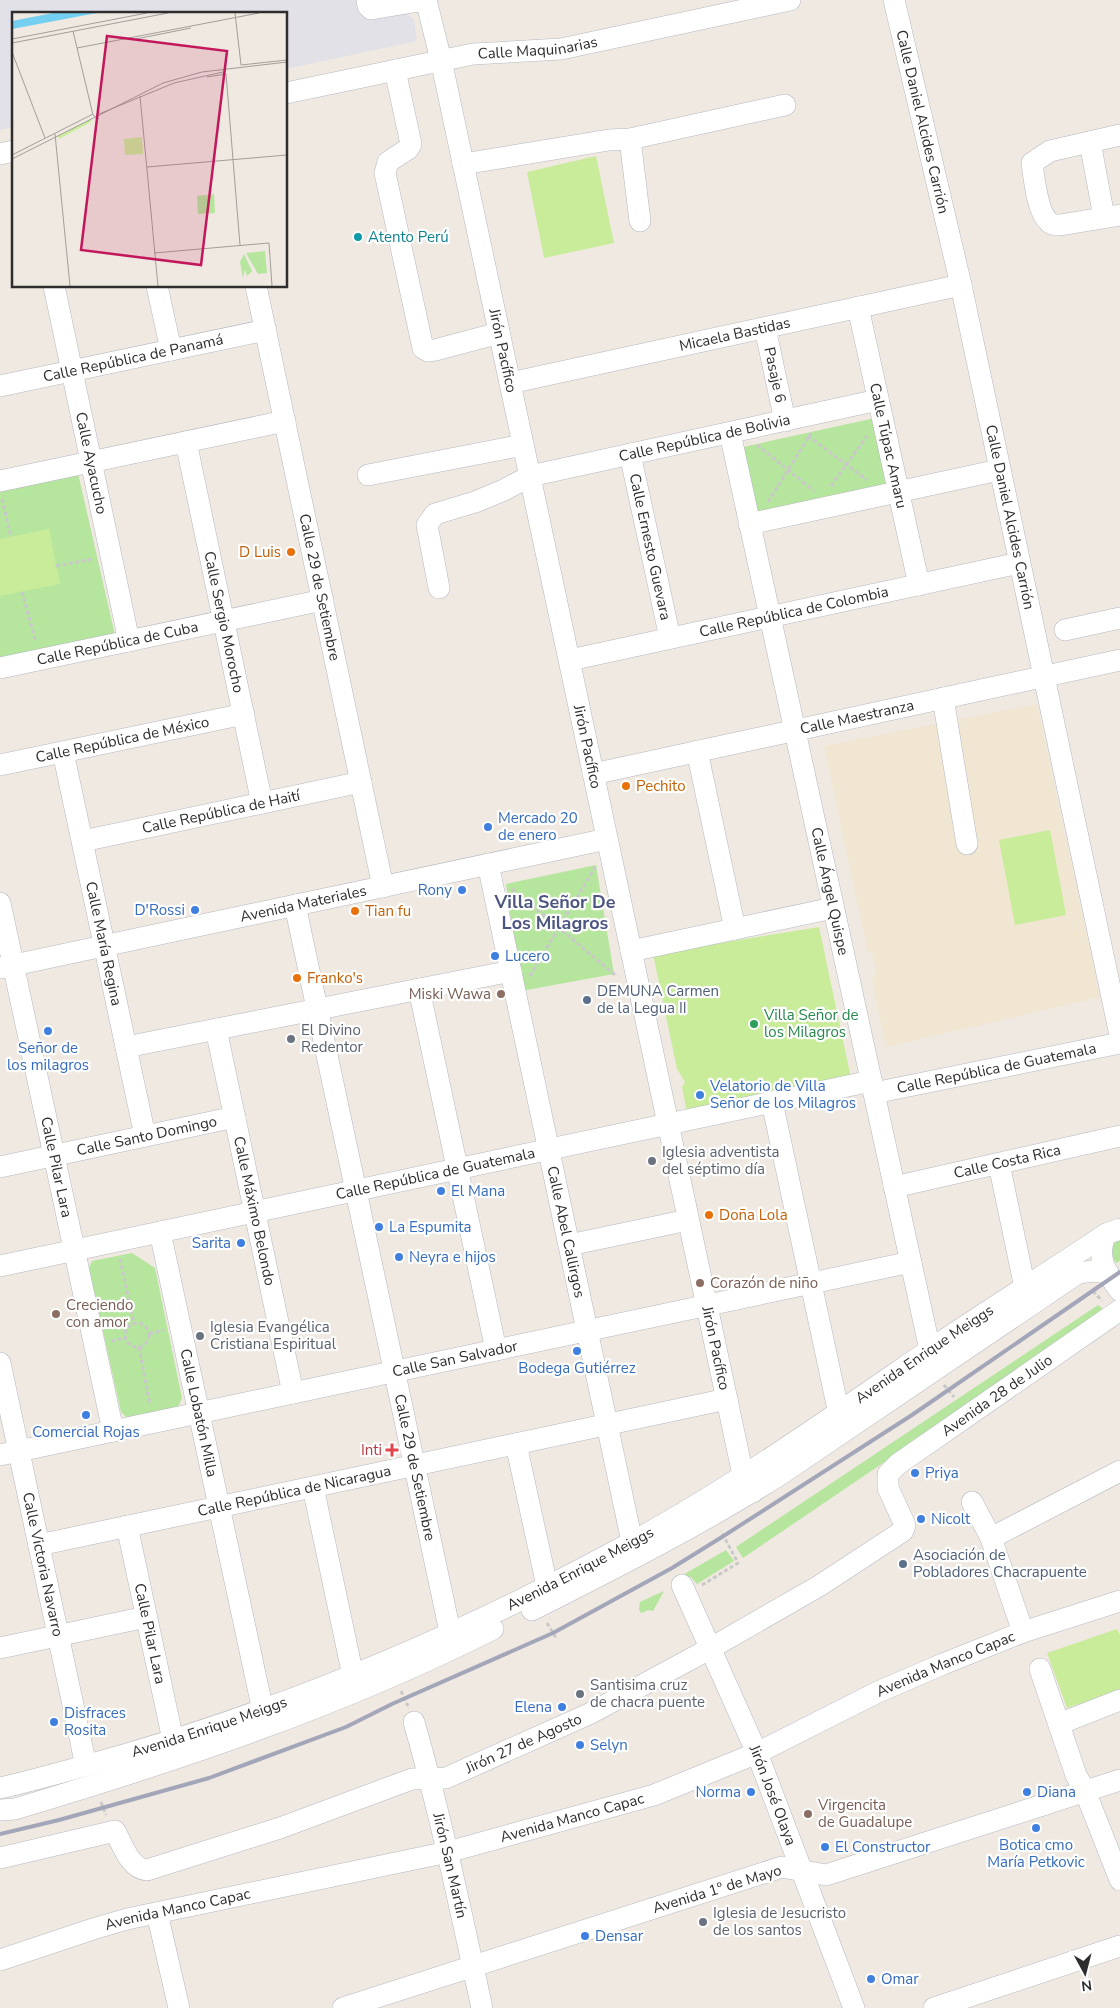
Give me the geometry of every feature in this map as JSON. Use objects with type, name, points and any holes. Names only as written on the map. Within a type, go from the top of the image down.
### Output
[{"type":"street","points":[[367,0],[368,6],[371,9],[426,0]]},
{"type":"street","name":"Jirón Pacífico","points":[[426,0],[441,60],[570,660],[593,774],[599,841],[633,962],[706,1305],[748,1484]]},
{"type":"street","name":"Calle Maquinarias","points":[[288,93],[473,54],[561,49],[790,0]]},
{"type":"street","name":"Calle Daniel Alcides Carrión","points":[[894,0],[960,285],[1120,1034]]},
{"type":"street","points":[[396,70],[411,144],[408,149],[388,162],[384,173],[423,348],[428,352],[499,333]]},
{"type":"street","points":[[463,164],[590,143],[630,139],[785,105]]},
{"type":"street","points":[[1090,142],[1112,216],[1060,225],[1050,224],[1043,216],[1032,163],[1050,151],[1120,135]]},
{"type":"street","points":[[630,139],[640,221]]},
{"type":"street","name":"Micaela Bastidas","points":[[510,383],[960,285]]},
{"type":"street","name":"Calle Ayacucho","points":[[54,288],[129,641]]},
{"type":"street","points":[[157,288],[171,350]]},
{"type":"street","name":"Calle 29 de Setiembre","points":[[256,288],[383,887]]},
{"type":"street","name":"Calle Túpac Amaru","points":[[858,307],[880,408],[892,493],[919,584]]},
{"type":"street","name":"Pasaje 6","points":[[765,328],[788,420]]},
{"type":"street","name":"Calle República de Panamá","points":[[0,386],[266,330]]},
{"type":"street","name":"Calle República de Bolivia","points":[[439,588],[427,525],[435,514],[475,502],[504,490],[530,476],[820,413],[880,408]]},
{"type":"street","points":[[1,488],[91,462],[285,421]]},
{"type":"street","name":"Calle Ángel Quispe","points":[[735,432],[751,523],[794,730],[930,1350]]},
{"type":"street","name":"Calle Sergio Morocho","points":[[186,442],[262,803]]},
{"type":"street","points":[[368,476],[523,445]]},
{"type":"street","name":"Calle Ernesto Guevara","points":[[630,454],[670,638]]},
{"type":"street","points":[[751,523],[827,502],[892,493],[999,470]]},
{"type":"street","name":"Calle República de Colombia","points":[[570,660],[1018,563]]},
{"type":"street","name":"Calle República de Cuba","points":[[0,668],[323,600]]},
{"type":"street","points":[[1065,630],[1120,618]]},
{"type":"street","name":"Calle Maestranza","points":[[593,774],[1120,660]]},
{"type":"street","points":[[942,698],[967,844]]},
{"type":"street","name":"Calle República de México","points":[[0,765],[244,714]]},
{"type":"street","points":[[697,751],[735,929]]},
{"type":"street","name":"Calle María Regina","points":[[63,752],[145,1136]]},
{"type":"street","name":"Calle República de Haití","points":[[82,841],[361,782]]},
{"type":"street","name":"Avenida Materiales","points":[[7,966],[599,841]]},
{"type":"street","name":"Calle Abel Callirgos","points":[[488,864],[632,1542]]},
{"type":"street","name":"Calle Pilar Lara","points":[[0,903],[7,966],[54,1155],[113,1431]]},
{"type":"street","name":"Calle 29 de Setiembre","points":[[295,905],[452,1641]]},
{"type":"street","points":[[633,962],[735,929],[833,908]]},
{"type":"street","points":[[126,1047],[511,971]]},
{"type":"street","points":[[418,989],[496,1350]]},
{"type":"street","name":"Calle Máximo Belondo","points":[[216,1029],[293,1393]]},
{"type":"street","name":"Calle República de Guatemala","points":[[0,1266],[772,1102],[872,1087],[1120,1043]]},
{"type":"street","points":[[772,1102],[838,1414]]},
{"type":"street","name":"Calle Santo Domingo","points":[[0,1166],[235,1117]]},
{"type":"street","name":"Calle Costa Rica","points":[[894,1187],[1120,1136]]},
{"type":"street","points":[[999,1164],[1025,1288]]},
{"type":"street","points":[[569,1245],[688,1220]]},
{"type":"street","points":[[1113,1231],[1100,1250],[1101,1258],[1108,1273],[1120,1291]]},
{"type":"street","name":"Avenida Enrique Meiggs","points":[[0,1788],[37,1780],[173,1740],[263,1710],[452,1641],[660,1545],[1074,1266],[1113,1231]]},
{"type":"street","name":"Calle Lobatón Milla","points":[[160,1232],[263,1710]]},
{"type":"street","name":"Calle San Salvador","points":[[9,1453],[910,1262]]},
{"type":"street","points":[[1074,1266],[1108,1273]]},
{"type":"street","name":"Avenida Enrique Meiggs","points":[[0,1810],[15,1809],[95,1785],[251,1733],[394,1675],[452,1641],[478,1622],[748,1484],[838,1414],[930,1350],[1025,1288],[1074,1266]]},
{"type":"street","name":"Avenida 28 de Julio","points":[[888,1488],[888,1474],[898,1464],[1120,1310]]},
{"type":"street","name":"Calle Victoria Navarro","points":[[0,1363],[9,1453],[39,1545],[86,1766]]},
{"type":"street","name":"Calle República de Nicaragua","points":[[39,1545],[727,1399]]},
{"type":"street","points":[[516,1444],[546,1586]]},
{"type":"street","points":[[991,1538],[1120,1471]]},
{"type":"street","points":[[313,1487],[353,1676]]},
{"type":"street","name":"Jirón 27 de Agosto","points":[[115,1831],[134,1865],[140,1870],[147,1870],[280,1828],[412,1779],[446,1778],[589,1714],[711,1648],[819,1586],[903,1531],[905,1525],[888,1488]]},
{"type":"street","points":[[972,1502],[991,1538],[1023,1632]]},
{"type":"street","name":"Calle Pilar Lara","points":[[127,1526],[173,1740]]},
{"type":"street","name":"Jirón José Olaya","points":[[684,1590],[757,1753],[854,2008]]},
{"type":"street","name":"Avenida Manco Capac","points":[[0,1960],[93,1929],[157,1913],[448,1852],[654,1795],[757,1753],[831,1715],[943,1664],[1023,1632],[1120,1601]]},
{"type":"street","points":[[0,1648],[146,1616]]},
{"type":"street","points":[[1040,1669],[1076,1775],[1086,1791],[1120,1880]]},
{"type":"street","points":[[1059,1724],[1120,1700]]},
{"type":"street","name":"Jirón San Martín","points":[[414,1722],[448,1852],[482,2008]]},
{"type":"street","name":"Avenida 1º de Mayo","points":[[343,2008],[782,1866],[826,1875],[1120,1780]]},
{"type":"street","points":[[0,1858],[115,1831]]},
{"type":"street","points":[[157,1913],[179,2008]]},
{"type":"street","points":[[934,2008],[1120,1946]]},
{"type":"path","points":[[735,432],[827,502],[880,408]]},
{"type":"path","points":[[751,523],[809,438],[820,413]]},
{"type":"path","points":[[788,420],[809,438],[847,465],[892,493]]},
{"type":"path","points":[[1,488],[11,537]]},
{"type":"path","points":[[56,566],[111,556]]},
{"type":"path","points":[[22,592],[40,660]]},
{"type":"path","points":[[516,998],[596,865],[599,841]]},
{"type":"path","points":[[488,864],[506,884],[614,974],[633,962]]},
{"type":"path","points":[[116,1241],[134,1324]]},
{"type":"path","points":[[134,1324],[144,1326],[149,1334],[146,1342],[139,1347],[130,1345],[126,1338],[127,1330],[134,1324]]},
{"type":"path","points":[[139,1347],[154,1422]]},
{"type":"path","points":[[944,1385],[954,1396]]},
{"type":"path","points":[[684,1590],[738,1563],[718,1526]]},
{"type":"path","points":[[546,1621],[556,1638]]},
{"type":"path","points":[[394,1675],[414,1722]]},
{"type":"path","points":[[95,1785],[115,1831]]},
{"type":"shaded area","points":[[0,0],[401,0],[404,12],[414,19],[417,41],[288,69],[288,12],[12,12],[12,127],[0,130]]},
{"type":"shaded area","points":[[1037,704],[1100,997],[886,1047],[872,980],[876,973],[873,955],[867,949],[824,746]]},
{"type":"green space","points":[[596,156],[614,243],[544,258],[527,172]]},
{"type":"green space","points":[[875,418],[890,483],[757,514],[743,447]]},
{"type":"green space","points":[[77,469],[115,635],[0,658],[0,484]]},
{"type":"green space","points":[[49,529],[60,584],[0,596],[0,539]]},
{"type":"green space","points":[[1050,830],[1066,915],[1015,925],[999,840]]},
{"type":"green space","points":[[596,865],[614,974],[521,991],[506,884]]},
{"type":"green space","name":"Villa Señor de los Milagros","points":[[819,927],[851,1078],[687,1113],[682,1087],[685,1082],[677,1069],[653,954]]},
{"type":"green space","points":[[1120,1233],[1120,1261],[1116,1263],[1109,1251]]},
{"type":"green space","points":[[132,1253],[155,1268],[182,1398],[178,1407],[127,1418],[121,1412],[89,1268],[92,1261]]},
{"type":"green space","points":[[1098,1305],[1104,1313],[743,1558],[736,1547]]},
{"type":"green space","points":[[726,1550],[734,1561],[697,1584],[691,1577],[681,1576]]},
{"type":"green space","points":[[664,1591],[653,1611],[649,1610],[641,1613],[639,1609],[640,1602]]},
{"type":"green space","points":[[1117,1629],[1120,1635],[1120,1690],[1067,1708],[1047,1653]]},
{"type":"railway","points":[[0,1834],[59,1820],[209,1778],[346,1727],[392,1704],[553,1633],[672,1568],[722,1537],[912,1415],[1120,1272]]},
{"type":"place","name":"Atento Perú","points":[[358,237]]},
{"type":"place","name":"D Luis","points":[[291,552]]},
{"type":"place","name":"Pechito","points":[[626,786]]},
{"type":"place","name":"Mercado 20 de enero","points":[[488,827]]},
{"type":"place","name":"Rony","points":[[462,890]]},
{"type":"place","name":"D'Rossi","points":[[195,910]]},
{"type":"place","name":"Tian fu","points":[[355,911]]},
{"type":"place","name":"Lucero","points":[[495,956]]},
{"type":"place","name":"Franko's","points":[[297,978]]},
{"type":"place","name":"Miski Wawa","points":[[501,994]]},
{"type":"place","name":"DEMUNA Carmen de la Legua II","points":[[587,1000]]},
{"type":"place","name":"Villa Señor de los Milagros","points":[[754,1024]]},
{"type":"place","name":"Señor de los milagros","points":[[48,1031]]},
{"type":"place","name":"El Divino Redentor","points":[[291,1039]]},
{"type":"place","name":"Velatorio de Villa Señor de los Milagros","points":[[700,1095]]},
{"type":"place","name":"Iglesia adventista del séptimo día","points":[[652,1161]]},
{"type":"place","name":"El Mana","points":[[441,1191]]},
{"type":"place","name":"Doña Lola","points":[[709,1215]]},
{"type":"place","name":"La Espumita","points":[[379,1227]]},
{"type":"place","name":"Sarita","points":[[241,1243]]},
{"type":"place","name":"Neyra e hijos","points":[[399,1257]]},
{"type":"place","name":"Corazón de niño","points":[[700,1283]]},
{"type":"place","name":"Creciendo con amor","points":[[56,1314]]},
{"type":"place","name":"Iglesia Evangélica Cristiana Espiritual","points":[[200,1336]]},
{"type":"place","name":"Bodega Gutiérrez","points":[[577,1351]]},
{"type":"place","name":"Comercial Rojas","points":[[86,1415]]},
{"type":"place","name":"Inti","points":[[392,1450]]},
{"type":"place","name":"Priya","points":[[915,1473]]},
{"type":"place","name":"Nicolt","points":[[921,1519]]},
{"type":"place","name":"Asociación de Pobladores Chacrapuente","points":[[903,1564]]},
{"type":"place","name":"Santisima cruz de chacra puente","points":[[580,1694]]},
{"type":"place","name":"Elena","points":[[562,1707]]},
{"type":"place","name":"Disfraces Rosita","points":[[54,1722]]},
{"type":"place","name":"Selyn","points":[[580,1745]]},
{"type":"place","name":"Norma","points":[[751,1792]]},
{"type":"place","name":"Diana","points":[[1027,1792]]},
{"type":"place","name":"Virgencita de Guadalupe","points":[[808,1814]]},
{"type":"place","name":"Botica cmo María Petkovic","points":[[1036,1828]]},
{"type":"place","name":"El Constructor","points":[[825,1847]]},
{"type":"place","name":"Iglesia de Jesucristo de los santos","points":[[703,1922]]},
{"type":"place","name":"Densar","points":[[585,1936]]},
{"type":"place","name":"Omar","points":[[871,1979]]},
{"type":"district","name":"Villa Señor De Los Milagros","points":[[555,912]]}]
